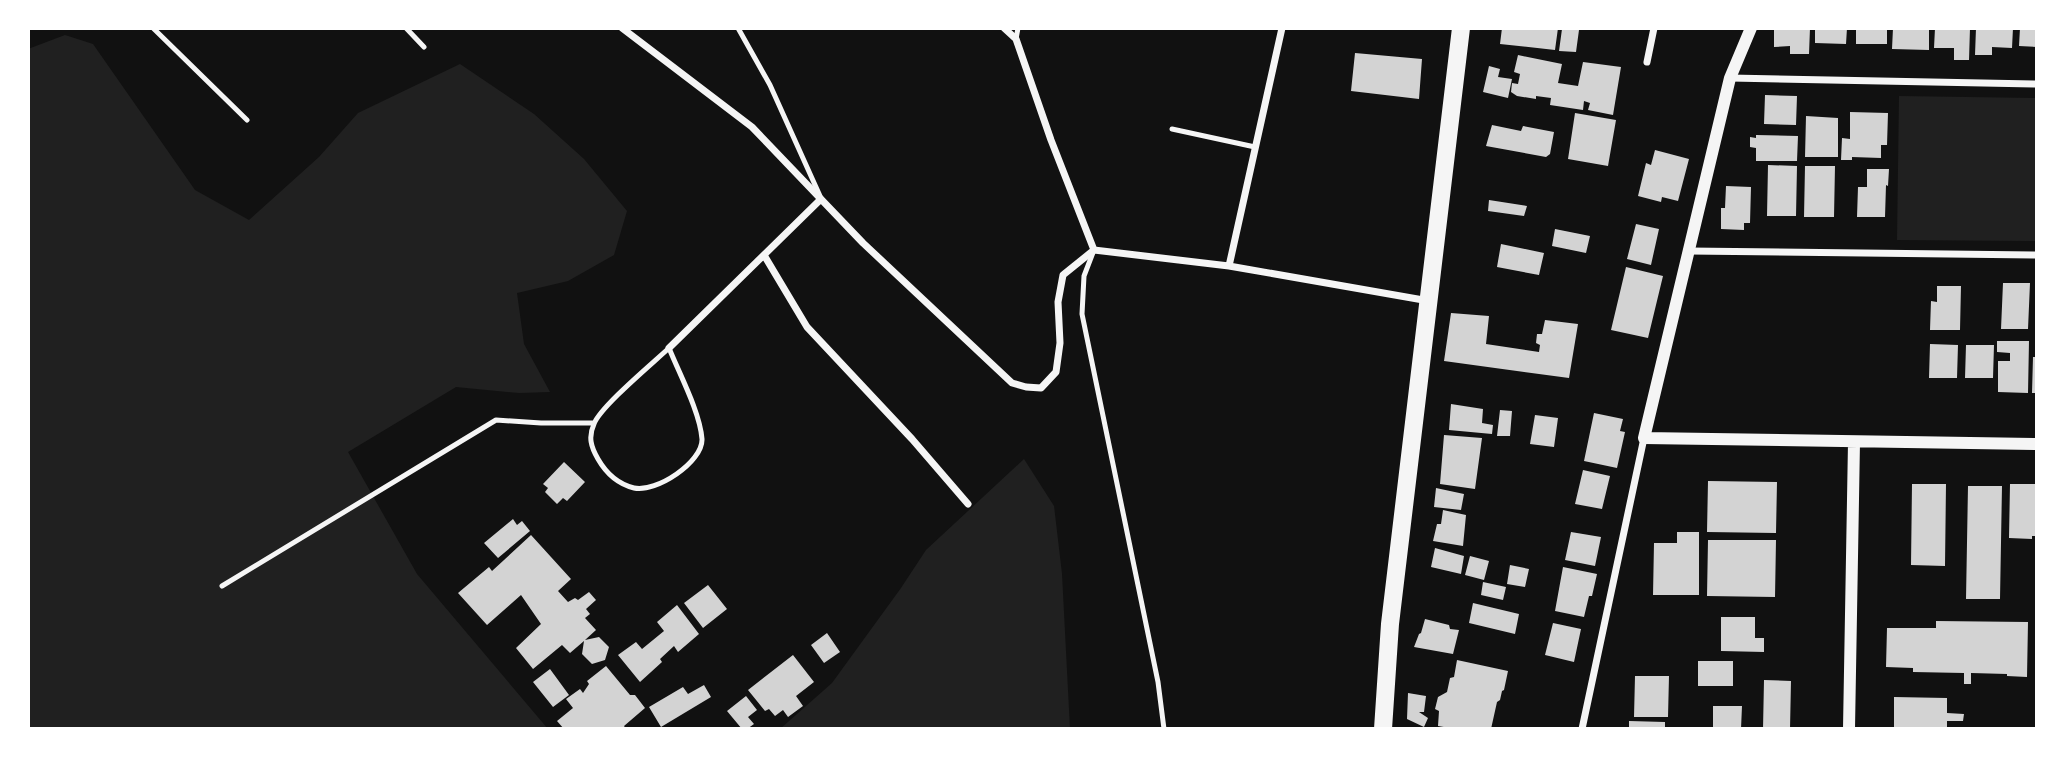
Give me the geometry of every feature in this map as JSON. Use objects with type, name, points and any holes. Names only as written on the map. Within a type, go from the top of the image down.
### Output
[{"type":"main road","points":[[1383,729],[1390,624],[1461,28]]},
{"type":"street","points":[[1004,28],[1016,39],[1051,141],[1094,250]]},
{"type":"street","points":[[1229,266],[1282,28]]},
{"type":"street","points":[[1647,62],[1654,28]]},
{"type":"street","points":[[1582,729],[1644,438],[1730,78],[1751,28]]},
{"type":"street","points":[[625,29],[752,127],[873,253],[1012,383],[1041,388],[1056,372],[1059,343],[1058,302],[1063,275],[1094,250],[1229,266],[1429,301]]},
{"type":"street","points":[[1730,78],[2037,84]]},
{"type":"street","points":[[669,348],[821,199]]},
{"type":"street","points":[[1689,251],[2037,254]]},
{"type":"street","points":[[764,255],[807,327],[912,439],[968,504]]},
{"type":"street","points":[[1644,438],[2037,444]]},
{"type":"street","points":[[1849,729],[1854,442]]},
{"type":"lane","points":[[153,28],[247,120]]},
{"type":"lane","points":[[406,28],[424,47]]},
{"type":"lane","points":[[737,28],[770,85],[821,199]]},
{"type":"lane","points":[[1016,39],[1018,28]]},
{"type":"lane","points":[[1172,129],[1255,147]]},
{"type":"lane","points":[[1094,250],[1084,276],[1082,314],[1155,668],[1164,729]]},
{"type":"lane","points":[[669,348],[702,441],[694,459],[676,475],[656,485],[636,489],[615,480],[600,463],[590,444],[594,423],[607,407],[669,348]]},
{"type":"lane","points":[[222,586],[496,419],[541,423],[594,423]]},
{"type":"shaded area","points":[[65,35],[93,44],[195,190],[249,220],[319,157],[358,113],[460,64],[534,114],[584,159],[627,211],[614,255],[568,281],[517,293],[524,344],[550,392],[519,393],[456,387],[348,452],[417,574],[548,729],[28,729],[28,49]]},
{"type":"shaded area","points":[[1899,96],[2037,98],[2037,241],[1897,240]]},
{"type":"shaded area","points":[[1024,459],[1054,506],[1062,574],[1070,729],[780,729],[832,683],[926,550]]},
{"type":"building","points":[[1502,28],[1558,28],[1555,50],[1500,44]]},
{"type":"building","points":[[1774,28],[1810,28],[1809,54],[1790,54],[1790,46],[1774,47]]},
{"type":"building","points":[[1815,28],[1847,28],[1846,44],[1815,43]]},
{"type":"building","points":[[1856,28],[1887,28],[1887,44],[1856,44]]},
{"type":"building","points":[[1893,28],[1929,28],[1929,50],[1892,49]]},
{"type":"building","points":[[1935,28],[1970,28],[1969,60],[1954,60],[1954,48],[1934,48]]},
{"type":"building","points":[[1976,28],[2013,28],[2012,48],[1992,47],[1992,55],[1975,55]]},
{"type":"building","points":[[2020,28],[2037,28],[2037,47],[2019,46]]},
{"type":"building","points":[[1562,29],[1579,30],[1576,52],[1559,51]]},
{"type":"building","points":[[1355,53],[1422,59],[1419,99],[1351,91]]},
{"type":"building","points":[[1518,55],[1562,64],[1558,83],[1578,86],[1583,62],[1621,67],[1613,115],[1588,110],[1590,103],[1584,101],[1583,110],[1550,105],[1551,98],[1517,96],[1511,92],[1512,83],[1518,84],[1520,74],[1514,72]]},
{"type":"building","points":[[1489,66],[1500,69],[1498,77],[1512,79],[1508,98],[1483,92]]},
{"type":"building","points":[[1765,95],[1797,96],[1796,125],[1764,124]]},
{"type":"building","points":[[1850,112],[1888,113],[1887,145],[1881,145],[1881,158],[1852,157],[1852,160],[1841,160],[1842,138],[1850,139]]},
{"type":"building","points":[[1575,113],[1616,120],[1608,166],[1568,159]]},
{"type":"building","points":[[1806,116],[1838,118],[1838,157],[1805,157]]},
{"type":"building","points":[[1492,125],[1521,131],[1523,126],[1554,132],[1550,154],[1546,157],[1486,146]]},
{"type":"building","points":[[1756,135],[1798,136],[1797,161],[1756,161],[1756,148],[1750,147],[1750,137],[1756,138]]},
{"type":"building","points":[[1655,150],[1689,159],[1678,201],[1662,197],[1661,202],[1638,196],[1646,163],[1651,165]]},
{"type":"building","points":[[1768,165],[1797,166],[1796,216],[1767,216]]},
{"type":"building","points":[[1805,166],[1835,166],[1834,217],[1804,217]]},
{"type":"building","points":[[1867,169],[1889,169],[1885,217],[1857,217],[1858,187],[1867,187]]},
{"type":"building","points":[[1726,186],[1751,187],[1750,223],[1744,223],[1744,230],[1721,229],[1721,208],[1725,208]]},
{"type":"building","points":[[1489,200],[1527,206],[1524,216],[1488,211]]},
{"type":"building","points":[[1636,224],[1659,229],[1651,265],[1627,259]]},
{"type":"building","points":[[1555,229],[1590,236],[1586,253],[1552,246]]},
{"type":"building","points":[[1501,244],[1544,253],[1539,275],[1497,267]]},
{"type":"building","points":[[1626,267],[1663,276],[1648,338],[1611,330]]},
{"type":"building","points":[[2003,283],[2030,283],[2028,329],[2001,329]]},
{"type":"building","points":[[1937,286],[1961,286],[1960,330],[1930,330],[1931,301],[1937,302]]},
{"type":"building","points":[[1451,313],[1489,316],[1486,344],[1539,352],[1537,334],[1542,334],[1545,320],[1578,324],[1569,378],[1444,361]]},
{"type":"building","points":[[1997,341],[2029,341],[2028,393],[1998,392],[1998,361],[2010,361],[2010,353],[1997,352]]},
{"type":"building","points":[[1930,344],[1958,345],[1957,378],[1929,378]]},
{"type":"building","points":[[1966,345],[1994,345],[1993,378],[1965,378]]},
{"type":"building","points":[[2033,357],[2037,357],[2037,393],[2032,393]]},
{"type":"building","points":[[1451,404],[1483,409],[1482,423],[1493,425],[1492,434],[1449,430]]},
{"type":"building","points":[[1500,410],[1512,411],[1510,436],[1497,436]]},
{"type":"building","points":[[1594,413],[1623,419],[1620,431],[1625,432],[1617,468],[1584,461]]},
{"type":"building","points":[[1535,415],[1558,418],[1554,447],[1530,444]]},
{"type":"building","points":[[1444,435],[1482,438],[1475,489],[1440,484]]},
{"type":"building","points":[[564,462],[585,482],[567,501],[563,498],[557,504],[545,492],[548,488],[543,484]]},
{"type":"building","points":[[1583,470],[1610,476],[1602,509],[1575,504]]},
{"type":"building","points":[[1708,481],[1777,482],[1776,533],[1707,532]]},
{"type":"building","points":[[1912,484],[1946,484],[1945,566],[1911,565]]},
{"type":"building","points":[[2010,484],[2037,484],[2036,536],[2032,536],[2032,539],[2009,538]]},
{"type":"building","points":[[1968,486],[2002,486],[2000,599],[1966,599]]},
{"type":"building","points":[[1436,488],[1464,494],[1461,510],[1434,507]]},
{"type":"building","points":[[1443,510],[1466,515],[1463,546],[1433,541],[1437,524],[1441,524]]},
{"type":"building","points":[[513,519],[517,525],[522,521],[530,531],[498,558],[484,543]]},
{"type":"building","points":[[1571,532],[1601,537],[1595,566],[1565,560]]},
{"type":"building","points":[[1677,532],[1699,532],[1699,595],[1653,595],[1654,543],[1677,543]]},
{"type":"building","points":[[531,535],[571,579],[558,591],[568,602],[575,598],[578,600],[589,592],[596,600],[586,609],[590,614],[585,618],[596,630],[585,640],[599,637],[609,647],[605,660],[592,664],[582,654],[584,641],[570,653],[562,645],[533,669],[516,648],[541,624],[521,595],[487,625],[458,593],[489,567],[492,571]]},
{"type":"building","points":[[1708,540],[1776,540],[1775,597],[1707,596]]},
{"type":"building","points":[[1435,548],[1464,556],[1461,574],[1431,567]]},
{"type":"building","points":[[1470,556],[1489,561],[1484,580],[1465,575]]},
{"type":"building","points":[[1510,565],[1529,569],[1525,587],[1507,584]]},
{"type":"building","points":[[1563,567],[1597,574],[1584,617],[1555,611]]},
{"type":"building","points":[[1483,582],[1506,587],[1503,600],[1481,595]]},
{"type":"building","points":[[708,585],[727,609],[703,628],[684,603]]},
{"type":"building","points":[[1473,603],[1519,614],[1515,634],[1469,623]]},
{"type":"building","points":[[677,605],[699,634],[678,652],[674,646],[660,659],[662,662],[640,682],[618,655],[636,642],[642,649],[664,631],[657,622]]},
{"type":"building","points":[[1721,617],[1755,617],[1755,638],[1764,638],[1764,652],[1721,651]]},
{"type":"building","points":[[1425,619],[1459,630],[1453,654],[1414,647]]},
{"type":"building","points":[[1936,621],[2028,622],[2027,677],[1971,673],[1971,684],[1964,684],[1964,673],[1913,672],[1913,668],[1886,667],[1887,628],[1936,628]]},
{"type":"building","points":[[1553,623],[1581,629],[1574,662],[1545,655]]},
{"type":"building","points":[[827,633],[840,652],[824,663],[811,645]]},
{"type":"building","points":[[793,655],[814,682],[796,696],[803,706],[788,717],[783,710],[775,716],[769,709],[765,711],[748,690]]},
{"type":"building","points":[[1457,660],[1508,671],[1491,729],[1438,726],[1439,711],[1435,709],[1438,697],[1447,692],[1450,678],[1454,677]]},
{"type":"building","points":[[1698,661],[1733,661],[1733,686],[1698,686]]},
{"type":"building","points":[[606,666],[630,695],[635,695],[645,708],[624,726],[626,729],[564,729],[557,721],[573,708],[566,699],[580,689],[583,693],[589,684],[587,681]]},
{"type":"building","points":[[550,669],[569,695],[553,707],[533,682]]},
{"type":"building","points":[[1635,676],[1669,676],[1668,717],[1634,717]]},
{"type":"building","points":[[1764,680],[1791,681],[1790,729],[1763,729]]},
{"type":"building","points":[[704,685],[711,697],[661,727],[649,707],[683,687],[688,694]]},
{"type":"building","points":[[1408,693],[1426,696],[1424,712],[1419,712],[1428,718],[1424,727],[1407,719]]},
{"type":"building","points":[[746,696],[757,710],[748,717],[754,724],[742,729],[727,711]]},
{"type":"building","points":[[1894,697],[1947,698],[1947,713],[1964,714],[1963,721],[1947,721],[1947,729],[1894,729]]},
{"type":"building","points":[[1713,706],[1742,706],[1741,729],[1713,729]]},
{"type":"building","points":[[1629,721],[1665,722],[1665,729],[1629,729]]}]
